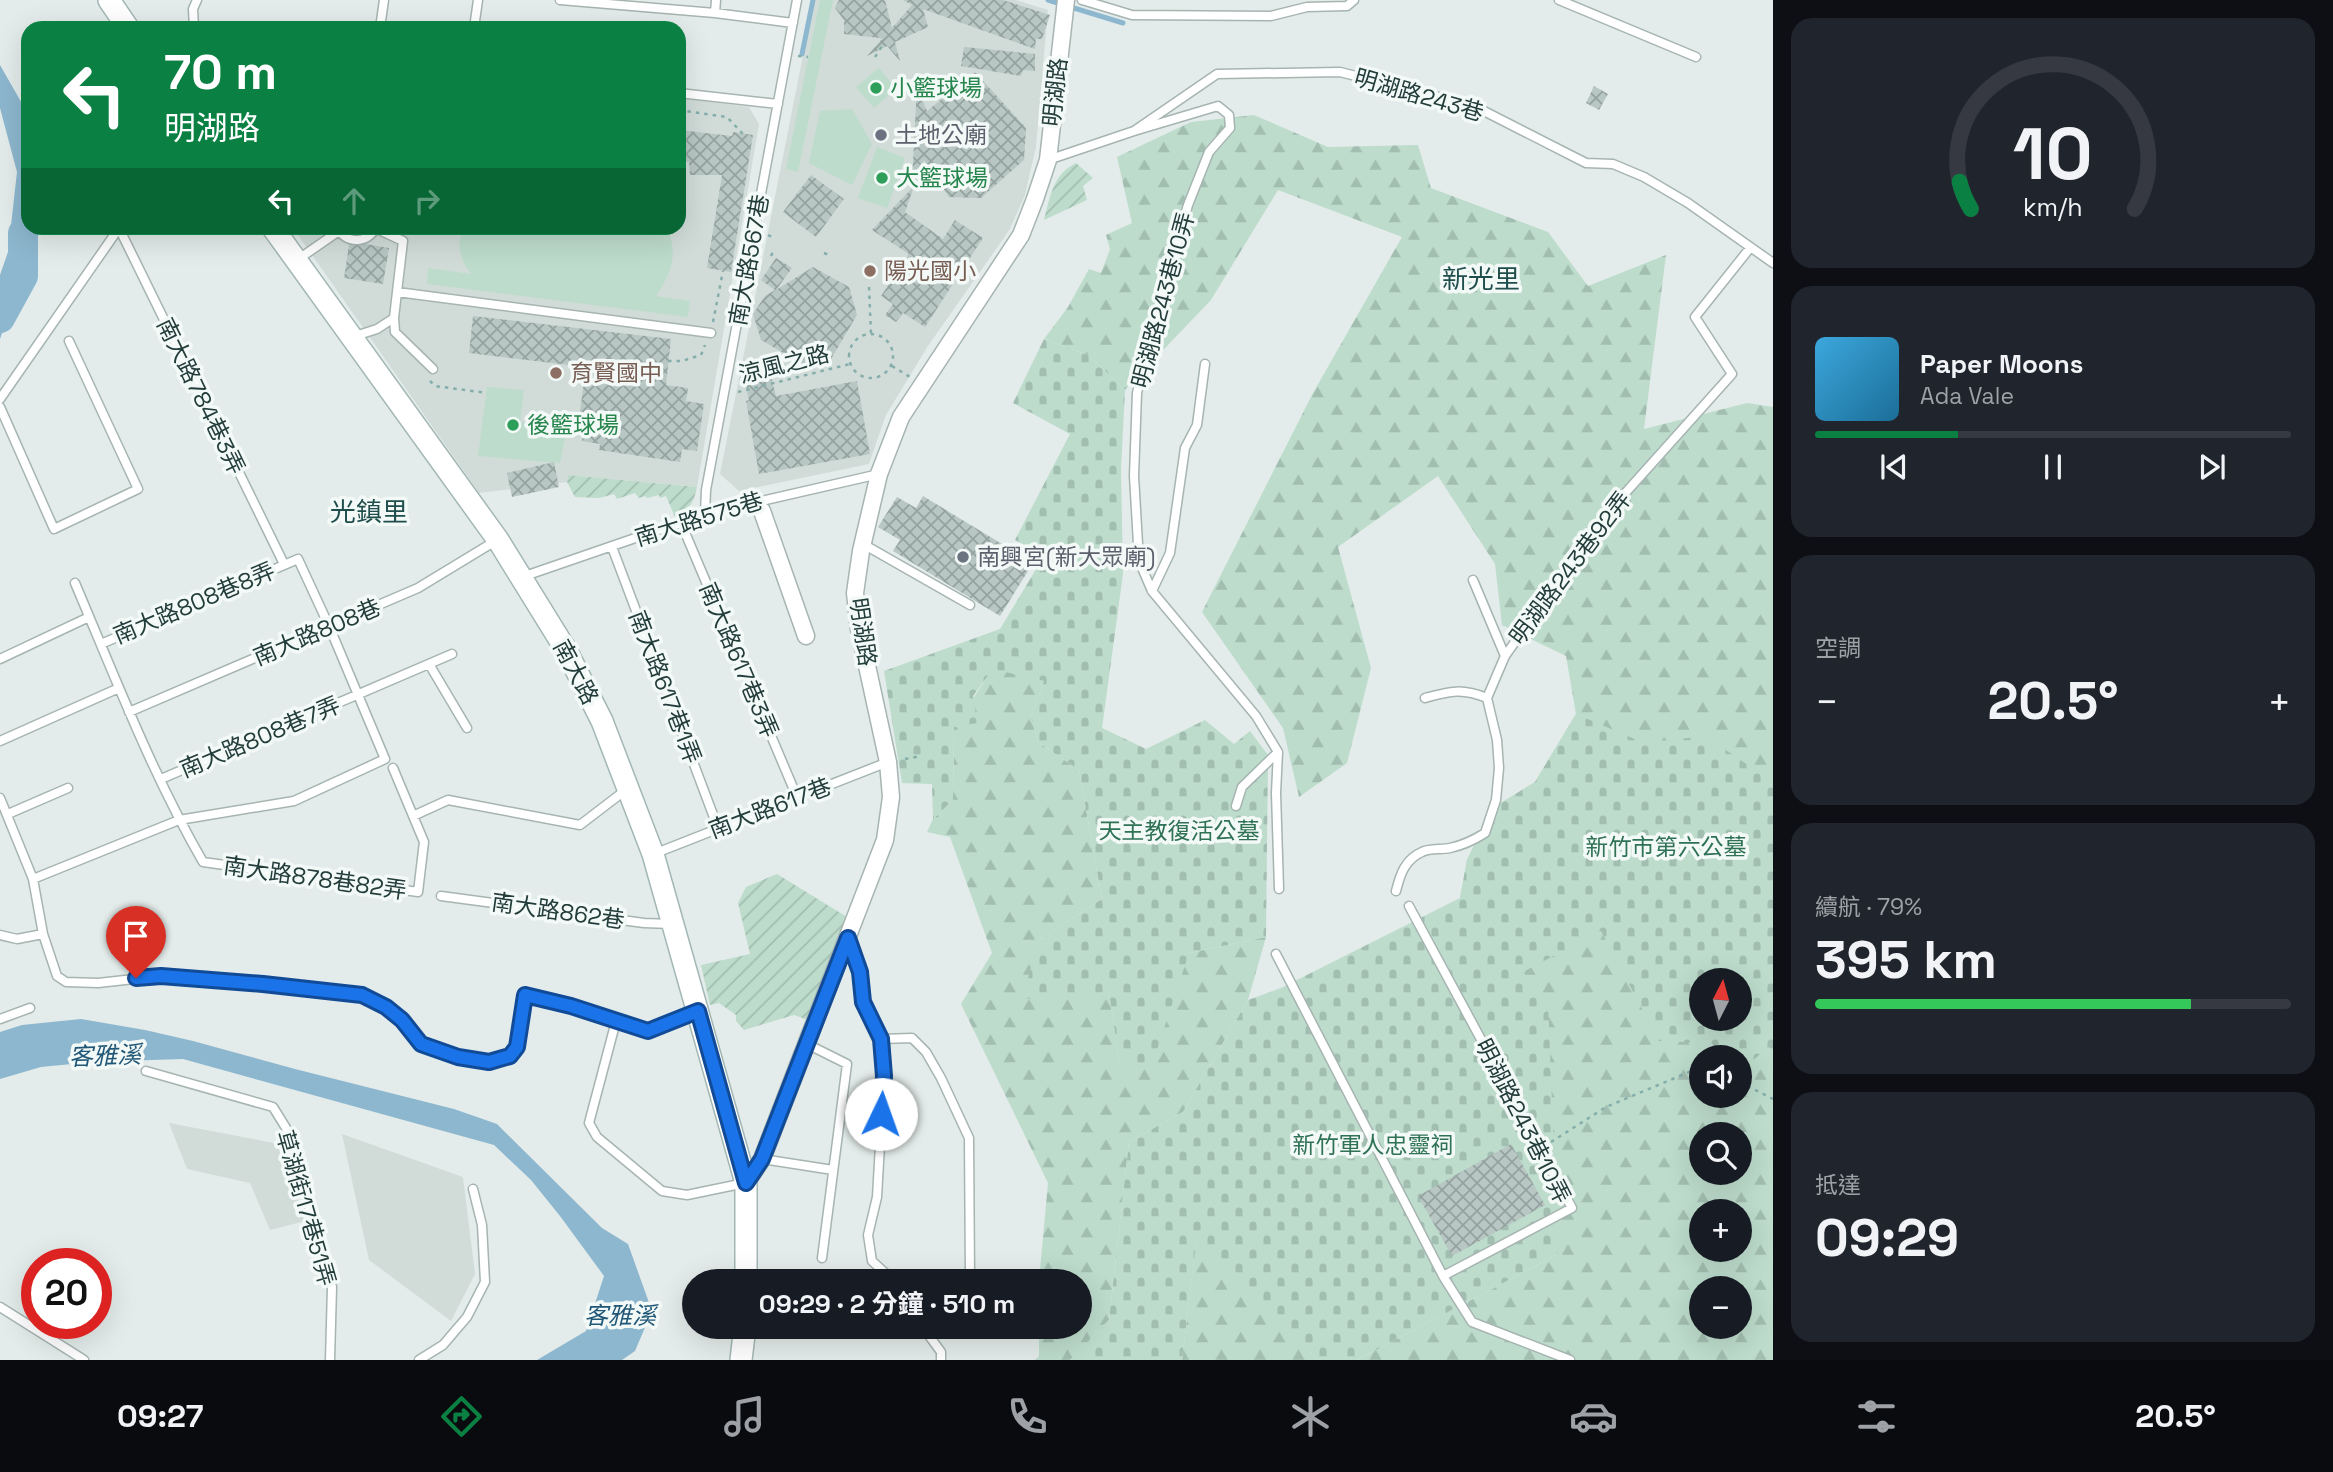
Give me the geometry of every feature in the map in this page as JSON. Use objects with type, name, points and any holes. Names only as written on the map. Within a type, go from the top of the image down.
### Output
[{"type":"main road","points":[[108,0],[123,21]]},
{"type":"main road","name":"南大路","points":[[278,235],[498,540],[572,662],[602,721],[653,854],[746,1183]]},
{"type":"main road","points":[[746,1183],[746,1269]]},
{"type":"main road","points":[[741,1360],[743,1339]]},
{"type":"street","name":"明湖路","points":[[746,1183],[762,1159],[885,840],[891,797],[888,762],[859,629],[856,593],[863,544],[879,474],[901,417],[1021,235],[1048,160],[1065,8]]},
{"type":"street","points":[[762,511],[806,636]]},
{"type":"lane","points":[[193,21],[192,9],[197,0]]},
{"type":"lane","points":[[381,21],[384,0]]},
{"type":"lane","points":[[475,21],[478,0]]},
{"type":"lane","points":[[559,0],[715,12],[793,23]]},
{"type":"lane","points":[[715,12],[716,0]]},
{"type":"lane","name":"南大路567巷","points":[[705,514],[706,490],[797,0]]},
{"type":"lane","points":[[1082,0],[1132,15],[1271,16],[1307,7],[1348,6],[1354,0]]},
{"type":"lane","points":[[1559,0],[1696,57]]},
{"type":"lane","name":"明湖路243巷","points":[[1048,160],[1134,131],[1217,74],[1340,72],[1474,106],[1586,163],[1613,164],[1634,173],[1688,203],[1773,263]]},
{"type":"lane","points":[[686,94],[778,104]]},
{"type":"lane","name":"明湖路243巷10弄","points":[[1134,131],[1218,106],[1229,115],[1230,128],[1209,152],[1188,205],[1137,393],[1134,476],[1139,562],[1152,591],[1255,716],[1278,752]]},
{"type":"lane","points":[[0,399],[114,235]]},
{"type":"lane","name":"南大路784巷3弄","points":[[122,235],[284,564]]},
{"type":"lane","points":[[297,260],[330,235]]},
{"type":"lane","points":[[344,235],[355,240],[370,235]]},
{"type":"lane","points":[[391,235],[403,241],[394,332],[432,369]]},
{"type":"lane","name":"明湖路243巷92弄","points":[[1487,698],[1505,656],[1602,519],[1732,374],[1695,317],[1750,248]]},
{"type":"lane","points":[[397,292],[711,333]]},
{"type":"lane","points":[[352,337],[377,329],[394,318]]},
{"type":"lane","points":[[0,407],[54,529],[138,489],[69,341]]},
{"type":"lane","points":[[1152,591],[1170,553],[1185,448],[1197,425],[1205,363]]},
{"type":"lane","name":"南大路575巷","points":[[522,577],[705,514],[879,474]]},
{"type":"lane","name":"南大路617巷3弄","points":[[681,523],[797,797]]},
{"type":"lane","name":"南大路808巷","points":[[129,712],[418,588],[498,540]]},
{"type":"lane","points":[[863,544],[970,605]]},
{"type":"lane","name":"南大路617巷1弄","points":[[612,547],[718,828]]},
{"type":"lane","name":"南大路808巷8弄","points":[[101,644],[298,559],[329,626]]},
{"type":"lane","points":[[1473,580],[1505,656]]},
{"type":"lane","points":[[33,879],[179,820],[129,712],[75,583]]},
{"type":"lane","points":[[0,659],[89,617]]},
{"type":"lane","name":"南大路808巷7弄","points":[[179,820],[294,801],[386,759],[329,626]]},
{"type":"lane","name":"南大路808巷7弄","points":[[161,779],[452,654]]},
{"type":"lane","points":[[429,664],[467,728]]},
{"type":"lane","points":[[0,741],[119,688]]},
{"type":"lane","points":[[1396,891],[1401,873],[1407,862],[1415,856],[1423,851],[1468,844],[1485,833],[1496,800],[1499,768],[1497,740],[1487,698],[1469,691],[1453,690],[1425,698]]},
{"type":"lane","points":[[1236,806],[1241,787],[1278,752]]},
{"type":"lane","points":[[1278,752],[1276,793],[1279,889]]},
{"type":"lane","name":"南大路617巷","points":[[653,854],[888,762]]},
{"type":"lane","name":"南大路878巷82弄","points":[[179,820],[203,862],[418,892],[424,842],[393,768]]},
{"type":"lane","points":[[8,814],[68,788]]},
{"type":"lane","points":[[413,816],[448,800],[580,825],[629,788]]},
{"type":"lane","points":[[0,798],[33,879],[43,934],[57,976],[66,982],[97,983],[161,976],[362,995],[386,1007],[402,1020],[421,1044],[468,1059],[489,1062],[510,1056],[517,1047],[525,995],[571,1006],[648,1031],[698,1011]]},
{"type":"lane","name":"南大路862巷","points":[[441,896],[644,923],[674,924]]},
{"type":"lane","name":"明湖路243巷10弄","points":[[1409,906],[1572,1209],[1443,1276]]},
{"type":"lane","points":[[0,935],[17,939],[43,934]]},
{"type":"lane","points":[[848,938],[860,972],[863,1002],[881,1039],[884,1076],[877,1197],[868,1235],[872,1261],[881,1269]]},
{"type":"lane","points":[[1276,954],[1443,1276],[1472,1322],[1570,1360]]},
{"type":"lane","points":[[0,1019],[30,1008]]},
{"type":"lane","points":[[616,1021],[589,1123],[597,1138],[662,1191],[687,1195],[746,1183]]},
{"type":"lane","points":[[881,1039],[912,1038],[926,1052],[942,1078],[969,1139],[970,1269]]},
{"type":"lane","points":[[807,1044],[847,1064],[822,1258]]},
{"type":"lane","name":"草湖街17巷51弄","points":[[146,1071],[273,1107],[286,1128],[332,1287],[330,1360]]},
{"type":"lane","points":[[762,1159],[833,1170]]},
{"type":"lane","points":[[419,1360],[443,1345],[467,1317],[485,1282],[482,1225],[473,1189]]},
{"type":"lane","points":[[0,1307],[84,1360]]},
{"type":"lane","points":[[932,1339],[941,1352],[941,1360]]},
{"type":"path","points":[[875,57],[884,43]]},
{"type":"path","points":[[803,57],[808,57]]},
{"type":"path","points":[[686,111],[727,117],[743,134]]},
{"type":"path","points":[[768,234],[774,238]]},
{"type":"path","points":[[824,253],[831,256]]},
{"type":"path","points":[[869,287],[871,334]]},
{"type":"path","points":[[871,334],[884,338],[893,358],[891,365],[880,376],[873,377],[859,374],[850,363],[849,357],[853,343],[858,338],[871,334]]},
{"type":"path","name":"涼風之路","points":[[724,394],[850,363]]},
{"type":"path","points":[[891,365],[922,383]]},
{"type":"path","points":[[1540,1149],[1606,1107],[1689,1072]]},
{"type":"path","points":[[1752,1088],[1773,1098]]},
{"type":"shaded area","name":"陽光國小","points":[[814,0],[1016,0],[1048,10],[1036,147],[1025,195],[1010,229],[928,346],[886,415],[869,464],[739,491],[720,474]]},
{"type":"shaded area","name":"育賢國中","points":[[686,99],[749,107],[759,124],[697,487],[568,475],[567,482],[479,493],[298,235],[686,235]]},
{"type":"shaded area","points":[[169,1123],[279,1144],[305,1221],[270,1230],[250,1183],[187,1169]]},
{"type":"shaded area","points":[[342,1134],[463,1177],[475,1274],[451,1321],[369,1260]]},
{"type":"green space","points":[[820,0],[833,0],[798,172],[786,169]]},
{"type":"green space","name":"小籃球場","points":[[879,68],[896,89],[874,108],[856,87]]},
{"type":"green space","points":[[852,109],[872,144],[852,185],[809,163],[820,111]]},
{"type":"green space","name":"新竹市第六公墓","points":[[1254,115],[1328,147],[1418,145],[1431,188],[1548,232],[1588,286],[1666,255],[1644,429],[1747,403],[1773,407],[1773,1360],[1357,1360],[1558,1254],[1460,898],[1467,860],[1493,808],[1535,782],[1576,714],[1566,656],[1502,625],[1495,564],[1438,476],[1338,547],[1371,668],[1347,763],[1299,797],[1283,728],[1202,612],[1313,393],[1402,237],[1278,190],[1211,300],[1125,390],[1088,355],[1044,339],[1068,307],[1089,269],[1101,273],[1110,249],[1106,235],[1132,223],[1117,157],[1191,122]]},
{"type":"green space","name":"大籃球場","points":[[877,147],[905,158],[887,208],[858,198]]},
{"type":"green space","points":[[1076,163],[1093,178],[1083,186],[1087,200],[1044,220],[1057,180]]},
{"type":"green space","points":[[461,235],[670,235],[672,264],[656,296],[690,301],[688,317],[427,284],[428,268],[471,274],[460,252]]},
{"type":"green space","name":"天主教復活公墓","points":[[1044,339],[1088,355],[1125,390],[1121,469],[1123,574],[1102,728],[1146,749],[1205,720],[1234,744],[1250,731],[1268,755],[1266,937],[1189,953],[1151,1068],[1120,1066],[1109,992],[1022,999],[1039,940],[1102,899],[1079,770],[1038,742],[1031,717],[1044,681],[993,669],[973,696],[977,723],[954,727],[953,800],[933,819],[932,784],[902,783],[884,671],[1000,629],[1044,556],[1015,540],[1070,434],[1013,403]]},
{"type":"green space","name":"後籃球場","points":[[487,387],[524,390],[520,422],[567,427],[560,463],[478,456]]},
{"type":"green space","points":[[568,475],[697,487],[690,505],[675,517],[666,496],[639,498],[635,493],[617,499],[614,494],[599,498],[575,497],[567,482]]},
{"type":"green space","points":[[993,668],[1044,681],[1031,717],[1038,742],[1079,770],[1102,899],[1039,940],[1109,992],[1120,1066],[1189,953],[1266,937],[1248,1000],[1183,1112],[1129,1142],[1109,1320],[1092,1337],[1092,1269],[1040,1269],[1048,1183],[961,1004],[992,953],[950,837],[927,832],[933,819],[953,800],[954,727]]},
{"type":"green space","name":"新竹市第六公墓","points":[[1576,714],[1644,743],[1705,736],[1773,782],[1773,1053],[1769,1047],[1752,1061],[1752,1045],[1659,1041],[1601,931],[1523,972],[1548,1002],[1558,1254],[1357,1360],[1318,1360],[1196,1244],[1182,1360],[1070,1360],[1109,1320],[1129,1142],[1183,1112],[1248,1000],[1281,988],[1460,898],[1467,860],[1493,808],[1535,782]]},
{"type":"green space","points":[[777,874],[847,917],[808,1020],[794,1015],[744,1030],[736,1021],[736,1015],[719,1003],[710,1005],[701,965],[750,954],[738,903],[746,887]]},
{"type":"green space","points":[[1196,1243],[1318,1360],[1182,1360]]},
{"type":"green space","points":[[1039,1339],[1090,1339],[1070,1360],[1035,1360],[1039,1356]]},
{"type":"water","points":[[0,65],[21,102],[21,235],[36,235],[0,339],[0,275],[8,252],[17,172],[0,108]]},
{"type":"water","name":"客雅溪","points":[[81,1019],[193,1041],[454,1109],[497,1124],[602,1228],[628,1244],[652,1311],[635,1351],[622,1360],[537,1360],[586,1331],[604,1276],[531,1180],[494,1145],[183,1059],[92,1062],[41,1067],[0,1079],[0,1032],[22,1025]]},
{"type":"building","points":[[839,0],[885,0],[892,28],[912,5],[903,0],[1003,0],[1050,15],[1042,39],[1036,39],[1035,49],[923,9],[928,27],[895,42],[900,61],[887,46],[867,56],[882,39],[880,38],[844,34],[844,20],[835,8]]},
{"type":"building","points":[[964,47],[1035,54],[1035,71],[1023,70],[1021,76],[961,66]]},
{"type":"building","points":[[975,72],[1026,128],[1024,160],[981,198],[949,197],[924,160],[915,183],[912,182],[917,86],[927,111]]},
{"type":"building","points":[[1594,86],[1608,94],[1599,110],[1586,103]]},
{"type":"building","points":[[686,131],[732,136],[733,132],[753,135],[731,272],[707,268],[722,175],[690,175],[689,162],[686,162]]},
{"type":"building","points":[[811,175],[844,199],[816,237],[783,212]]},
{"type":"building","points":[[914,186],[905,212],[943,239],[955,220],[983,238],[925,327],[903,313],[896,322],[885,315],[893,304],[881,296],[909,254],[872,230]]},
{"type":"building","points":[[366,244],[389,248],[383,284],[344,278],[349,245]]},
{"type":"building","points":[[776,258],[792,268],[776,290],[813,267],[849,287],[857,315],[831,359],[804,365],[761,340],[753,314],[765,296],[775,290],[761,280]]},
{"type":"building","points":[[473,316],[671,339],[666,385],[688,388],[686,401],[704,404],[697,451],[682,449],[680,462],[599,450],[600,444],[582,441],[583,434],[577,433],[586,367],[469,353]]},
{"type":"building","points":[[767,361],[776,396],[857,381],[870,454],[759,474],[742,368]]},
{"type":"building","points":[[554,462],[559,487],[512,497],[507,473]]},
{"type":"building","name":"南興宮(新大眾廟)","points":[[923,496],[1033,563],[1000,616],[893,551],[900,540],[878,527],[897,497],[916,508]]},
{"type":"building","name":"新竹軍人忠靈祠","points":[[1511,1144],[1545,1205],[1452,1256],[1418,1196]]},
{"type":"waterway","points":[[802,54],[813,0]]},
{"type":"waterway","points":[[1048,0],[1123,23]]},
{"type":"waterway","name":"客雅溪","points":[[0,318],[23,276],[23,235]]},
{"type":"place","name":"小籃球場","points":[[876,88]]},
{"type":"place","name":"土地公廟","points":[[881,135]]},
{"type":"place","name":"大籃球場","points":[[882,178]]},
{"type":"place","name":"陽光國小","points":[[870,271]]},
{"type":"place","name":"育賢國中","points":[[556,373]]},
{"type":"place","name":"後籃球場","points":[[513,425]]},
{"type":"place","name":"南興宮(新大眾廟)","points":[[963,557]]},
{"type":"district","name":"新光里","points":[[1481,279]]},
{"type":"district","name":"光鎮里","points":[[369,512]]},
{"type":"route","points":[[136,978],[161,976],[362,995],[386,1007],[402,1020],[421,1044],[458,1057],[489,1062],[510,1056],[517,1047],[525,995],[571,1006],[648,1031],[698,1011],[746,1183],[762,1159],[848,938],[860,972],[863,1002],[881,1039],[884,1076],[881,1114]]}]
